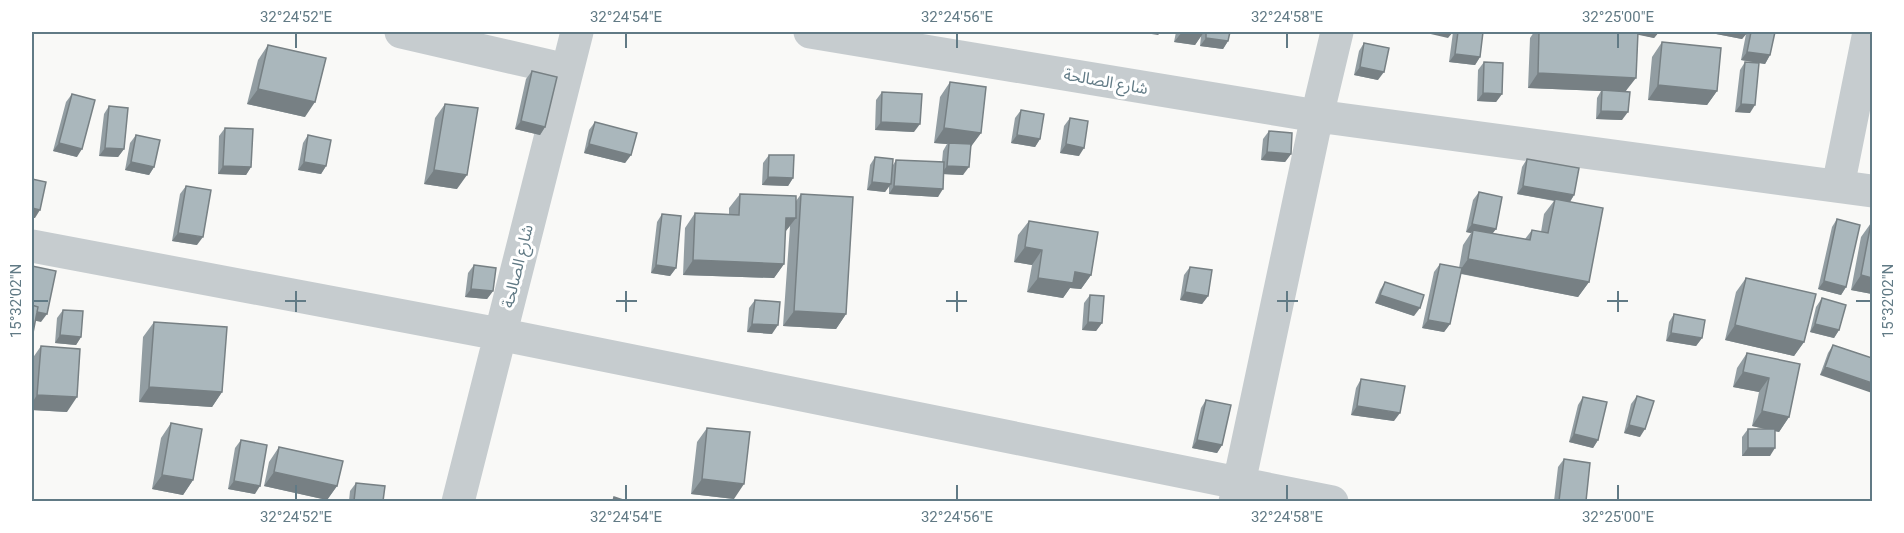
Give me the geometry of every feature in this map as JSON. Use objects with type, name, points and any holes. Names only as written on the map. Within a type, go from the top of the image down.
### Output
[{"type":"street","points":[[401,32],[567,70]]},
{"type":"street","name":"شارع الصالحة","points":[[458,501],[577,32]]},
{"type":"street","name":"شارع الصالحة","points":[[810,32],[1317,116],[1872,191]]},
{"type":"street","points":[[1236,492],[1337,32]]},
{"type":"street","points":[[1838,186],[1869,32]]},
{"type":"street","points":[[32,246],[499,334],[1236,492],[1332,501]]},
{"type":"building","points":[[1206,32],[1230,32],[1228,41],[1206,38]]},
{"type":"building","points":[[1458,32],[1483,32],[1480,57],[1455,54]]},
{"type":"building","points":[[1539,32],[1638,32],[1636,78],[1538,73]]},
{"type":"building","points":[[1751,32],[1775,32],[1770,55],[1747,52]]},
{"type":"building","points":[[1662,42],[1721,48],[1717,91],[1658,85]]},
{"type":"building","points":[[1364,43],[1389,48],[1384,72],[1360,67]]},
{"type":"building","points":[[268,45],[326,58],[315,102],[258,89]]},
{"type":"building","points":[[1484,62],[1503,63],[1502,94],[1483,93]]},
{"type":"building","points":[[1745,62],[1759,63],[1755,105],[1741,104]]},
{"type":"building","points":[[532,71],[557,77],[545,127],[521,121]]},
{"type":"building","points":[[950,82],[986,87],[981,133],[944,128]]},
{"type":"building","points":[[1602,90],[1630,92],[1628,112],[1601,111]]},
{"type":"building","points":[[882,92],[922,94],[920,124],[881,122]]},
{"type":"building","points":[[72,94],[95,100],[82,149],[59,143]]},
{"type":"building","points":[[445,104],[478,108],[467,175],[434,170]]},
{"type":"building","points":[[109,106],[128,108],[124,149],[105,148]]},
{"type":"building","points":[[1021,110],[1044,114],[1040,139],[1017,135]]},
{"type":"building","points":[[1070,118],[1088,121],[1084,148],[1066,144]]},
{"type":"building","points":[[595,122],[637,133],[631,155],[589,144]]},
{"type":"building","points":[[225,128],[253,129],[251,167],[223,166]]},
{"type":"building","points":[[1269,131],[1292,133],[1291,154],[1267,152]]},
{"type":"building","points":[[136,135],[160,140],[154,167],[131,162]]},
{"type":"building","points":[[308,135],[331,140],[326,166],[304,162]]},
{"type":"building","points":[[949,143],[971,144],[969,167],[947,166]]},
{"type":"building","points":[[769,155],[794,155],[793,178],[768,177]]},
{"type":"building","points":[[875,157],[893,159],[891,184],[872,182]]},
{"type":"building","points":[[1527,159],[1579,168],[1574,195],[1523,186]]},
{"type":"building","points":[[896,160],[944,162],[943,189],[894,186]]},
{"type":"building","points":[[32,179],[46,182],[40,210],[32,208]]},
{"type":"building","points":[[186,186],[211,190],[203,237],[178,233]]},
{"type":"building","points":[[1479,192],[1502,197],[1496,229],[1472,224]]},
{"type":"building","points":[[740,194],[796,196],[796,218],[786,218],[784,264],[693,260],[695,213],[739,215]]},
{"type":"building","points":[[801,194],[853,197],[846,314],[794,311]]},
{"type":"building","points":[[1555,199],[1603,208],[1589,282],[1468,259],[1473,230],[1530,240],[1532,230],[1548,233]]},
{"type":"building","points":[[662,214],[681,216],[676,268],[656,265]]},
{"type":"building","points":[[1837,219],[1860,225],[1846,287],[1824,281]]},
{"type":"building","points":[[1029,221],[1098,232],[1091,275],[1075,272],[1073,283],[1038,278],[1042,250],[1025,247]]},
{"type":"building","points":[[1872,223],[1872,278],[1861,275]]},
{"type":"building","points":[[1440,264],[1462,268],[1450,324],[1428,320]]},
{"type":"building","points":[[474,265],[496,268],[493,291],[471,289]]},
{"type":"building","points":[[32,266],[56,271],[47,314],[37,312],[38,307],[32,305]]},
{"type":"building","points":[[1190,267],[1212,270],[1208,296],[1185,292]]},
{"type":"building","points":[[1746,278],[1816,294],[1804,342],[1735,325]]},
{"type":"building","points":[[1385,282],[1424,295],[1420,308],[1380,295]]},
{"type":"building","points":[[1090,295],[1104,296],[1102,323],[1088,322]]},
{"type":"building","points":[[1822,298],[1846,305],[1839,330],[1815,324]]},
{"type":"building","points":[[755,300],[780,302],[778,325],[752,324]]},
{"type":"building","points":[[32,305],[38,307],[32,338]]},
{"type":"building","points":[[63,310],[83,311],[81,337],[60,335]]},
{"type":"building","points":[[1674,314],[1705,320],[1702,338],[1671,333]]},
{"type":"building","points":[[154,322],[227,327],[222,392],[149,387]]},
{"type":"building","points":[[1833,345],[1872,358],[1872,383],[1825,367]]},
{"type":"building","points":[[41,346],[80,349],[77,397],[37,395]]},
{"type":"building","points":[[1747,353],[1800,364],[1789,417],[1762,411],[1769,378],[1743,372]]},
{"type":"building","points":[[1361,379],[1405,386],[1400,413],[1357,406]]},
{"type":"building","points":[[1637,396],[1654,401],[1645,429],[1629,425]]},
{"type":"building","points":[[1583,397],[1607,402],[1598,440],[1574,434]]},
{"type":"building","points":[[1206,400],[1231,405],[1222,445],[1197,440]]},
{"type":"building","points":[[171,423],[202,429],[193,480],[162,475]]},
{"type":"building","points":[[707,428],[750,432],[744,484],[702,479]]},
{"type":"building","points":[[1748,429],[1775,429],[1775,448],[1748,448]]},
{"type":"building","points":[[241,440],[267,445],[260,486],[234,481]]},
{"type":"building","points":[[279,447],[343,461],[337,486],[274,472]]},
{"type":"building","points":[[1564,459],[1590,463],[1586,501],[1559,501]]},
{"type":"building","points":[[356,483],[385,486],[383,501],[354,501]]},
{"type":"building","points":[[614,497],[626,501],[613,501]]}]
